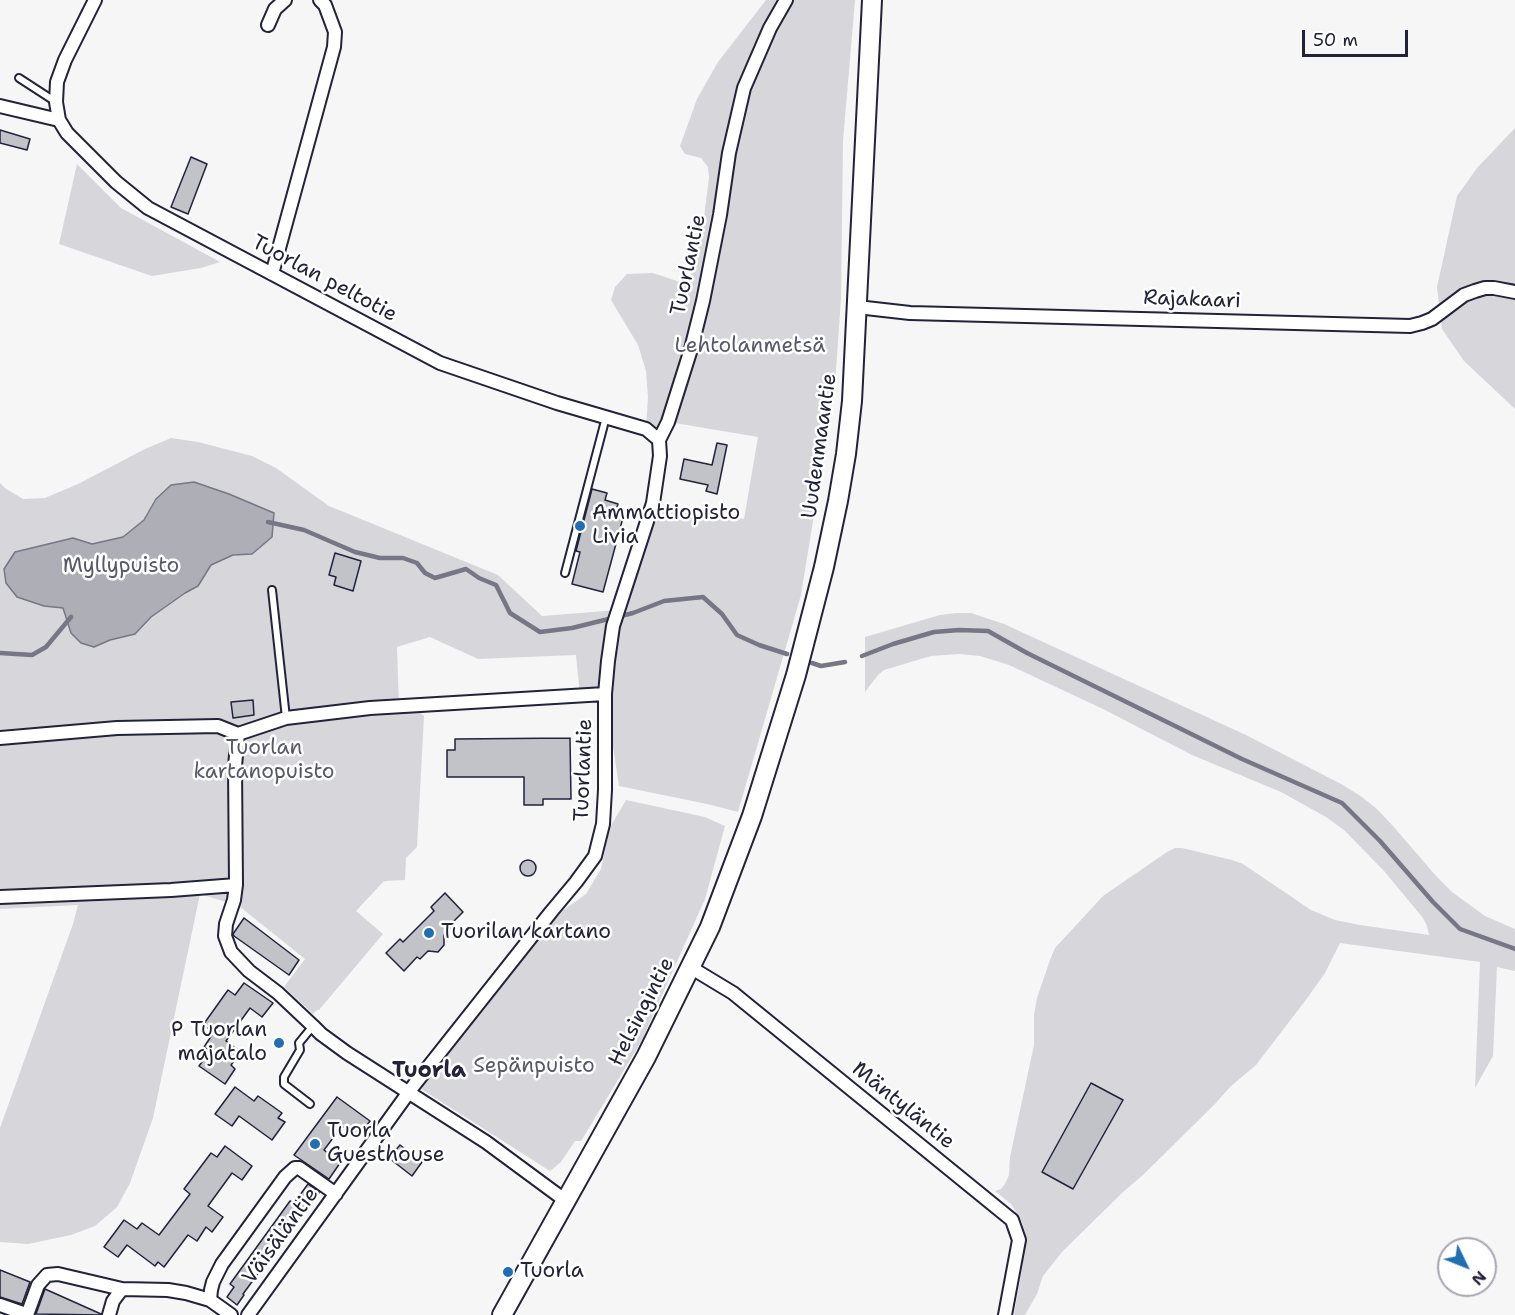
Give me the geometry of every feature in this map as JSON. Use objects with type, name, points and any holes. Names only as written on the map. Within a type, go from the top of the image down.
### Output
[{"type":"main road","name":"Uudenmaantie","points":[[752,816],[796,675],[824,567],[846,454],[852,401],[872,0]]},
{"type":"main road","name":"Helsingintie","points":[[502,1315],[646,1057],[714,917],[752,816]]},
{"type":"street","points":[[0,106],[59,120],[56,102],[57,82],[65,60],[95,0]]},
{"type":"street","points":[[268,25],[275,9],[285,0]]},
{"type":"street","points":[[272,274],[334,47],[335,32],[325,5],[320,0]]},
{"type":"street","name":"Tuorlantie","points":[[409,1092],[595,856],[603,824],[605,694],[613,626],[653,503],[660,456],[659,440],[672,412],[703,301],[720,215],[729,153],[744,88],[770,28],[786,0]]},
{"type":"street","name":"Tuorlan peltotie","points":[[59,120],[67,133],[86,153],[148,208],[440,363],[557,403],[646,429],[659,440]]},
{"type":"street","name":"Rajakaari","points":[[857,307],[910,313],[1410,326],[1432,319],[1459,299],[1475,291],[1494,288],[1515,292]]},
{"type":"street","points":[[0,738],[117,728],[218,726],[238,734],[286,718],[370,708],[605,694]]},
{"type":"street","points":[[238,734],[235,766],[236,885],[225,936],[231,952],[249,971],[278,993],[321,1034],[486,1142],[566,1201]]},
{"type":"street","points":[[0,897],[236,885]]},
{"type":"street","name":"Mäntyläntie","points":[[690,966],[733,993],[1012,1220],[1019,1240],[1005,1315]]},
{"type":"street","name":"Väisäläntie","points":[[248,1315],[409,1092]]},
{"type":"street","points":[[210,1300],[211,1290],[222,1264],[285,1177],[295,1168],[299,1168],[336,1194]]},
{"type":"street","points":[[0,1305],[25,1315],[38,1285],[47,1275],[58,1274],[122,1289],[168,1290],[186,1293],[210,1300],[231,1315]]},
{"type":"street","points":[[109,1315],[113,1301],[122,1289]]},
{"type":"lane","points":[[20,78],[56,102]]},
{"type":"lane","points":[[565,573],[606,417]]},
{"type":"lane","points":[[272,590],[286,718]]},
{"type":"lane","points":[[310,1104],[284,1084],[284,1077],[300,1050],[299,1043],[313,1026]]},
{"type":"green space","points":[[766,0],[855,0],[843,141],[841,298],[835,385],[801,595],[738,812],[619,786],[605,694],[580,696],[576,655],[478,659],[430,637],[397,647],[399,707],[413,707],[424,716],[417,847],[406,858],[405,880],[384,881],[356,911],[383,934],[319,1010],[313,1014],[284,987],[305,959],[239,906],[200,894],[153,1118],[130,1183],[117,1207],[95,1226],[71,1235],[28,1244],[0,1242],[0,1128],[78,905],[0,909],[0,483],[23,499],[45,498],[171,438],[198,442],[252,456],[276,468],[329,506],[498,575],[542,616],[618,610],[653,503],[744,519],[758,437],[669,422],[659,440],[646,429],[648,397],[646,371],[638,345],[611,300],[615,287],[627,274],[653,273],[689,285],[704,217],[709,178],[708,167],[701,158],[685,154],[680,146],[697,99],[718,62]]},
{"type":"green space","points":[[1515,128],[1515,409],[1464,361],[1442,329],[1437,287],[1457,196],[1477,168]]},
{"type":"green space","points":[[77,164],[121,208],[220,262],[201,268],[152,276],[59,244]]},
{"type":"green space","points":[[971,613],[1004,624],[1246,735],[1343,785],[1377,809],[1452,892],[1485,916],[1515,929],[1515,971],[1497,967],[1493,1056],[1475,1088],[1480,962],[1340,943],[1325,973],[1256,1065],[1230,1087],[1143,1175],[1062,1252],[1043,1276],[1037,1294],[1025,1315],[1014,1314],[1026,1237],[1022,1222],[1011,1204],[995,1191],[1001,1189],[1009,1175],[1010,1157],[1034,1045],[1034,1015],[1037,998],[1050,960],[1055,948],[1103,896],[1167,852],[1175,848],[1182,848],[1243,864],[1311,910],[1335,920],[1429,935],[1423,918],[1384,871],[1344,830],[1326,817],[1281,792],[1192,755],[1103,709],[1009,665],[980,656],[959,654],[931,656],[884,670],[865,692],[865,637],[940,615]]},
{"type":"green space","name":"Sepänpuisto","points":[[626,800],[705,817],[725,826],[705,899],[641,1042],[581,1141],[575,1141],[561,1162],[550,1171],[418,1087],[555,916],[586,894],[601,869],[610,827]]},
{"type":"shaded area","points":[[194,482],[274,513],[272,537],[252,554],[233,555],[211,565],[198,586],[151,617],[135,634],[110,640],[94,647],[81,643],[71,633],[63,608],[44,606],[17,597],[6,583],[4,569],[15,552],[73,538],[92,544],[123,537],[144,520],[156,499],[171,485]]},
{"type":"building","points":[[0,130],[30,139],[27,150],[0,143]]},
{"type":"building","points":[[191,157],[207,164],[188,214],[171,207]]},
{"type":"building","points":[[717,443],[727,445],[717,494],[706,491],[708,485],[680,479],[684,459],[712,465]]},
{"type":"building","points":[[592,489],[607,493],[605,500],[618,504],[616,511],[624,514],[603,592],[572,584],[580,552],[576,551]]},
{"type":"building","points":[[335,553],[361,561],[353,591],[334,585],[336,577],[329,575]]},
{"type":"building","points":[[253,700],[254,715],[233,718],[231,702]]},
{"type":"building","points":[[570,738],[571,799],[543,799],[543,805],[524,805],[524,777],[447,777],[447,750],[455,750],[455,739]]},
{"type":"building","points":[[525,860],[531,860],[536,868],[534,874],[525,876],[520,871],[520,865]]},
{"type":"building","name":"Tuorilan kartano","points":[[445,893],[463,912],[449,926],[451,928],[444,935],[444,945],[438,952],[428,951],[420,959],[417,957],[404,971],[386,953],[400,939],[403,942],[434,911],[431,907]]},
{"type":"building","points":[[244,918],[299,960],[289,975],[234,936],[233,934]]},
{"type":"building","points":[[244,983],[273,1003],[262,1017],[250,1008],[226,1041],[241,1052],[231,1065],[235,1069],[225,1084],[199,1066],[210,1051],[204,1047],[214,1032],[203,1025],[228,990],[235,995]]},
{"type":"building","points":[[1091,1083],[1123,1100],[1073,1189],[1042,1172]]},
{"type":"building","points":[[235,1087],[254,1101],[258,1096],[282,1113],[278,1118],[285,1122],[272,1140],[239,1116],[232,1126],[215,1114]]},
{"type":"building","name":"Tuorla Guesthouse","points":[[337,1097],[370,1121],[358,1138],[342,1126],[324,1150],[340,1163],[329,1179],[294,1155]]},
{"type":"building","points":[[400,1145],[422,1162],[412,1176],[389,1158]]},
{"type":"building","points":[[225,1146],[252,1166],[242,1180],[232,1173],[208,1206],[223,1217],[212,1232],[206,1227],[197,1241],[188,1235],[164,1267],[158,1262],[155,1266],[127,1245],[118,1257],[104,1247],[124,1220],[137,1229],[142,1223],[159,1235],[190,1194],[184,1189],[211,1153],[217,1157]]},
{"type":"building","points":[[308,1184],[319,1192],[318,1195],[237,1305],[227,1297],[234,1287],[230,1284],[290,1201],[294,1203]]},
{"type":"building","points":[[0,1270],[30,1282],[22,1304],[0,1297]]},
{"type":"building","points":[[45,1289],[101,1314],[101,1315],[36,1314]]},
{"type":"waterway","points":[[268,522],[304,530],[355,552],[380,558],[403,558],[417,563],[425,573],[435,578],[466,569],[479,578],[496,585],[510,613],[540,632],[572,628],[633,613],[664,601],[703,597],[722,614],[737,635],[787,654]]},
{"type":"waterway","points":[[0,653],[32,655],[46,647],[71,617]]},
{"type":"waterway","points":[[862,656],[934,632],[988,631],[1027,653],[1242,759],[1342,803],[1460,929],[1515,949]]},
{"type":"waterway","points":[[812,663],[821,666],[845,662]]},
{"type":"place","name":"Ammattiopisto Livia","points":[[580,526]]},
{"type":"place","name":"Tuorilan kartano","points":[[429,933]]},
{"type":"place","name":"P Tuorlan majatalo","points":[[279,1043]]},
{"type":"place","name":"Tuorla Guesthouse","points":[[315,1144]]},
{"type":"place","name":"Tuorla","points":[[508,1272]]},
{"type":"district","name":"Tuorla","points":[[429,1071]]},
{"type":"park label","name":"Lehtolanmetsä","points":[[750,347]]},
{"type":"park label","name":"Myllypuisto","points":[[121,567]]},
{"type":"park label","name":"Tuorlan kartanopuisto","points":[[264,761]]}]
